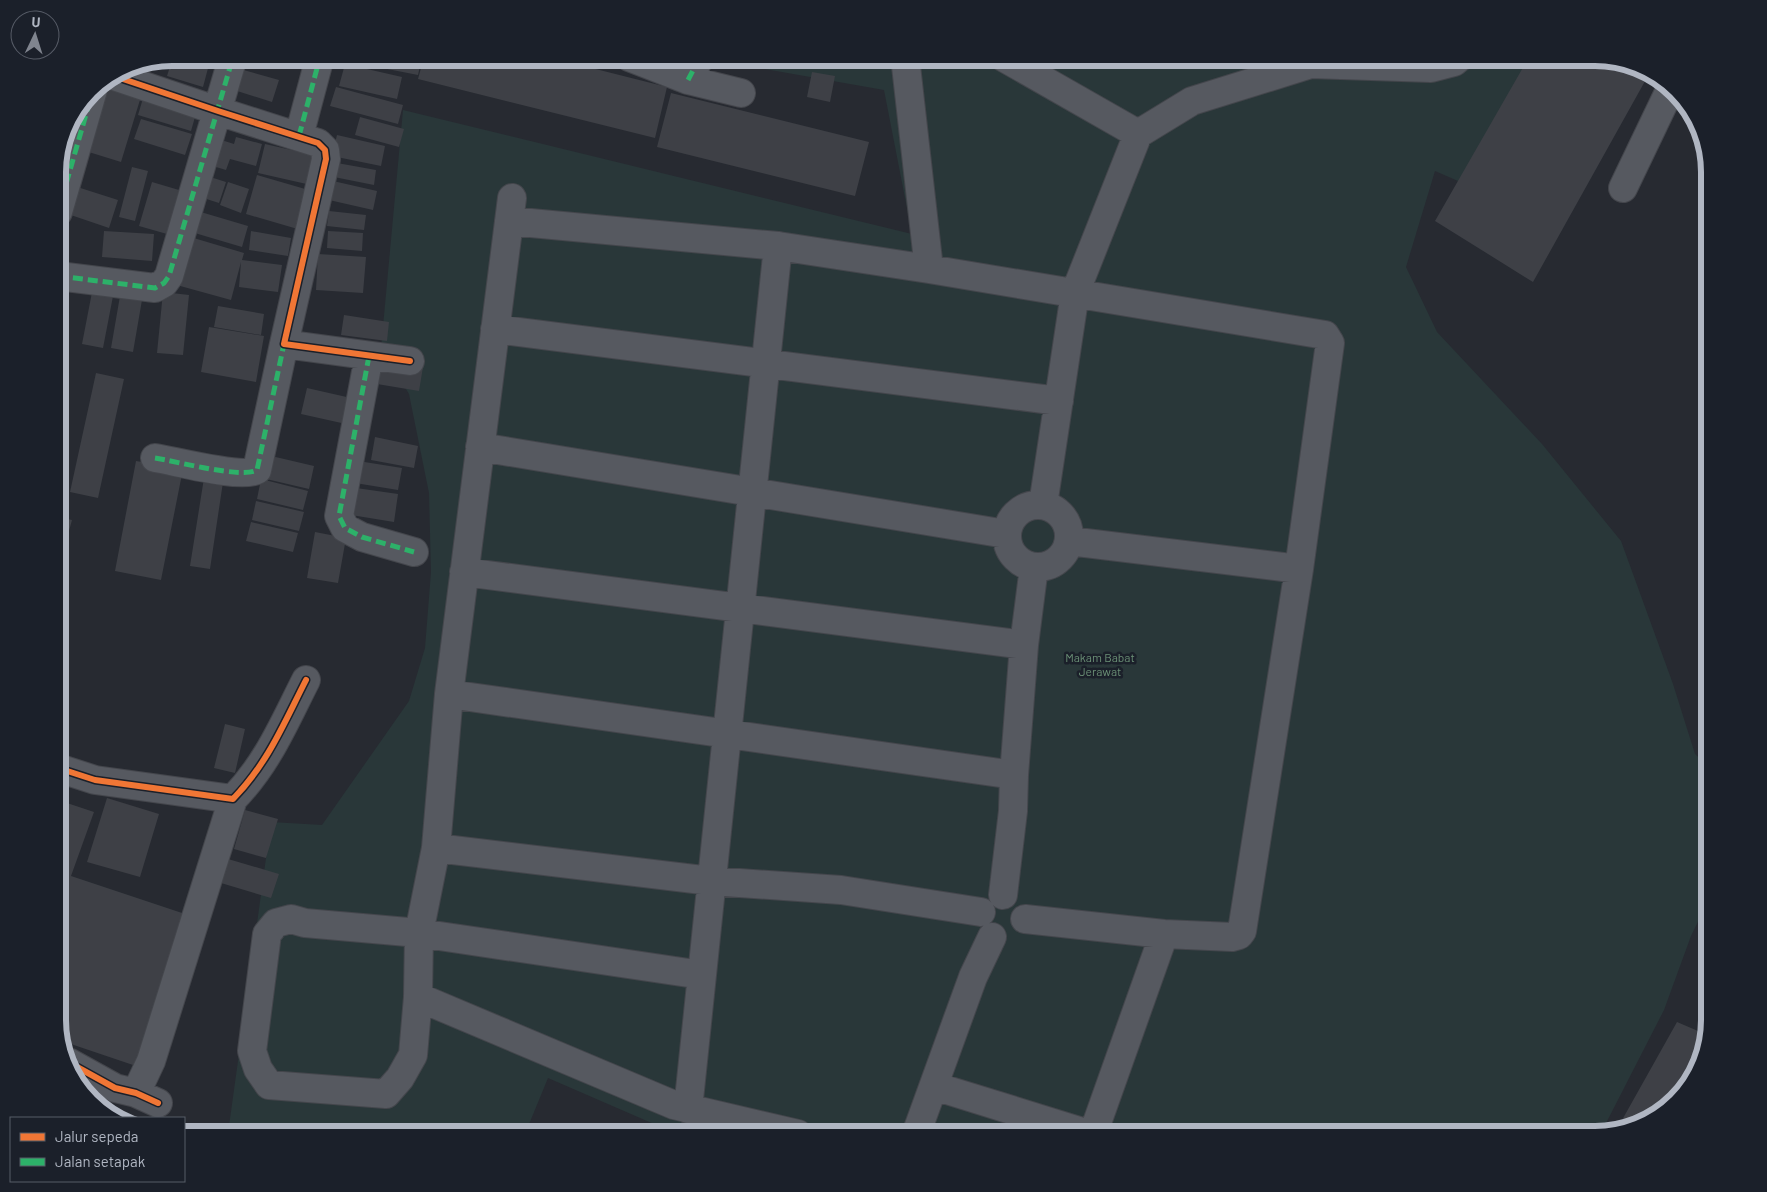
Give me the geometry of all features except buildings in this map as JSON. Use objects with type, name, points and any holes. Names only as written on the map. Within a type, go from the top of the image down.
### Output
[{"type":"street","points":[[66,277],[155,288],[164,283],[170,271],[231,66]]},
{"type":"street","points":[[299,136],[318,66]]},
{"type":"street","points":[[677,66],[694,69],[740,93]]},
{"type":"street","points":[[906,66],[928,269]]},
{"type":"street","points":[[1017,66],[1138,134]]},
{"type":"street","points":[[1043,505],[1075,293],[1138,134],[1192,101],[1294,66]]},
{"type":"street","points":[[1396,66],[1431,68],[1439,66]]},
{"type":"street","points":[[122,79],[318,142],[325,150],[326,159],[257,470],[248,473],[232,472],[155,458]]},
{"type":"street","points":[[1623,188],[1667,95]]},
{"type":"street","points":[[66,184],[88,108]]},
{"type":"street","points":[[702,975],[419,933],[291,920],[276,923],[267,934],[252,1051],[258,1069],[269,1085],[386,1094],[400,1078],[413,1055],[418,997],[419,933],[436,848],[449,694],[510,209],[928,269],[1325,335],[1330,343],[1299,569],[1242,932],[1239,935],[1232,936],[1164,934],[1025,919]]},
{"type":"street","points":[[688,1109],[778,246]]},
{"type":"street","points":[[495,330],[1058,401]]},
{"type":"street","points":[[284,344],[410,361]]},
{"type":"street","points":[[369,356],[339,516],[345,528],[362,537],[414,552]]},
{"type":"street","points":[[480,448],[1006,534]]},
{"type":"street","points":[[1043,505],[1055,509],[1064,518],[1069,529],[1069,541],[1065,552],[1057,561],[1046,566],[1034,567],[1023,564],[1014,556],[1008,546],[1006,534],[1010,521],[1018,511],[1030,506],[1043,505]]},
{"type":"street","points":[[1069,541],[1299,569]]},
{"type":"street","points":[[1003,896],[1013,811],[1024,645],[1034,567]]},
{"type":"street","points":[[464,572],[1024,645]]},
{"type":"street","points":[[77,1067],[115,1088],[147,1098],[151,1061],[233,799],[246,786],[270,753],[306,680]]},
{"type":"street","points":[[449,694],[1014,775]]},
{"type":"street","points":[[66,771],[95,780],[233,799]]},
{"type":"street","points":[[436,848],[711,881],[841,890],[981,912]]},
{"type":"street","points":[[1003,896],[1012,898],[1019,903],[1025,919],[1023,926],[1013,937],[1006,939],[992,937],[984,930],[981,912],[986,903],[994,897],[1003,896]]},
{"type":"street","points":[[1094,1126],[1164,934]]},
{"type":"street","points":[[919,1126],[973,977],[992,937]]},
{"type":"street","points":[[418,997],[652,1097],[688,1109],[763,1126]]},
{"type":"street","points":[[934,1086],[1065,1126]]},
{"type":"green space","name":"Makam Babat Jerawat","points":[[747,66],[1533,66],[1465,184],[1435,171],[1406,267],[1437,332],[1542,444],[1621,541],[1673,684],[1695,754],[1701,760],[1701,915],[1691,936],[1664,1010],[1605,1125],[659,1126],[548,1078],[528,1126],[229,1126],[271,822],[322,825],[409,701],[425,648],[431,572],[429,493],[409,394],[381,348],[403,110],[912,234],[884,90]]},
{"type":"marked path","points":[[66,277],[155,288],[164,283],[169,276],[230,66]]},
{"type":"marked path","points":[[299,136],[318,66]]},
{"type":"marked path","points":[[688,80],[695,66]]},
{"type":"marked path","points":[[66,184],[88,108]]},
{"type":"marked path","points":[[155,458],[223,471],[249,472],[257,470],[284,344]]},
{"type":"marked path","points":[[369,356],[339,516],[345,528],[362,537],[414,552]]},
{"type":"cycle path","points":[[122,79],[318,143],[325,150],[326,159],[284,344],[410,361]]},
{"type":"cycle path","points":[[66,771],[95,780],[233,799],[266,757],[306,680]]},
{"type":"cycle path","points":[[77,1067],[115,1088],[136,1093],[158,1103]]}]
